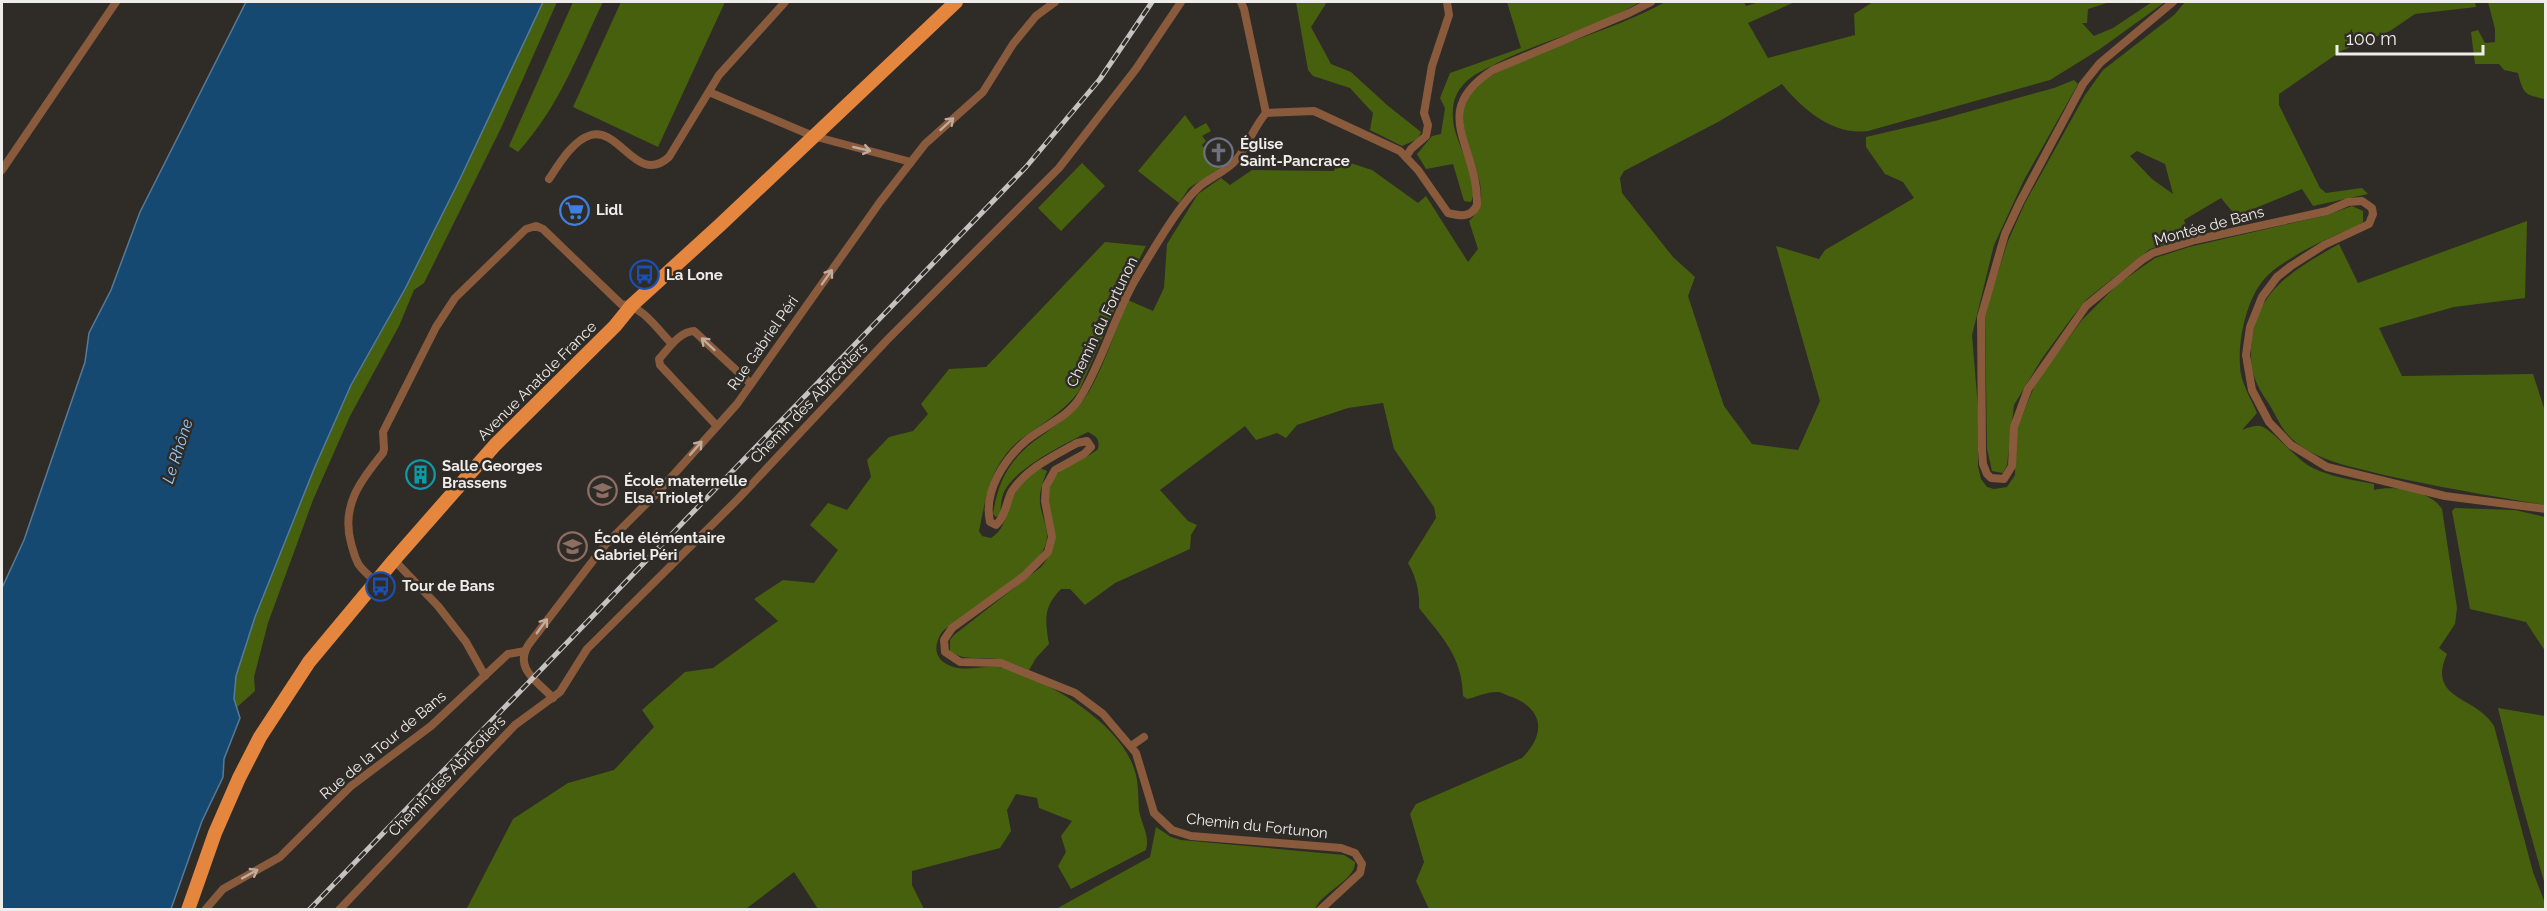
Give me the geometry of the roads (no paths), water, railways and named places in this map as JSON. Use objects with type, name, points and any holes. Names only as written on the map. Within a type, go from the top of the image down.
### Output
[{"type":"main road","name":"Avenue Anatole France","points":[[188,909],[220,822],[260,737],[309,663],[394,560],[495,445],[615,326],[632,305],[956,2]]},
{"type":"street","points":[[2,170],[116,2]]},
{"type":"street","points":[[549,179],[577,143],[592,134],[607,137],[646,165],[663,163],[669,157],[719,75],[785,2]]},
{"type":"street","name":"Rue Gabriel Péri","points":[[525,651],[605,545],[658,492],[751,384],[925,144],[983,92],[1013,44],[1036,16],[1055,2]]},
{"type":"street","name":"Chemin des Abricotiers","points":[[339,909],[507,733],[564,687],[587,649],[738,499],[887,340],[1059,168],[1130,77],[1181,2]]},
{"type":"street","points":[[1241,2],[1266,113],[1314,111],[1400,151],[1448,213],[1460,216],[1470,214],[1478,205],[1478,188],[1459,126],[1459,108],[1466,91],[1493,70],[1651,2]]},
{"type":"street","points":[[1406,157],[1411,149],[1426,136],[1428,124],[1424,113],[1432,66],[1449,15],[1447,2]]},
{"type":"street","name":"Montée de Bans","points":[[2173,2],[2100,63],[2083,84],[2020,202],[2006,234],[1981,317],[1982,450],[1983,464],[1987,474],[1998,480],[2004,479],[2008,474],[2012,466],[2014,427],[2028,388],[2079,314],[2132,266],[2153,253],[2168,248],[2326,211],[2354,201],[2362,201],[2372,208],[2373,214],[2369,224],[2324,245],[2291,266],[2277,277],[2262,297],[2247,340],[2246,355],[2248,380],[2269,422],[2291,446],[2327,467],[2445,496],[2546,509]]},
{"type":"street","points":[[709,92],[813,136],[911,162]]},
{"type":"street","name":"Chemin du Fortunon","points":[[1266,113],[1257,123],[1236,160],[1199,187],[1184,203],[1134,282],[1081,398],[1063,416],[1028,439],[1001,469],[993,485],[988,513],[990,522],[996,525],[1002,520],[1009,497],[1026,475],[1077,443],[1087,441],[1090,444],[1091,447],[1084,454],[1055,470],[1046,486],[1045,501],[1052,537],[1048,552],[1001,594],[958,622],[944,640],[945,652],[955,660],[1001,663],[1075,693],[1103,714],[1136,753],[1154,813],[1172,830],[1191,836],[1341,848],[1358,855],[1362,864],[1360,873],[1320,909]]},
{"type":"street","points":[[376,582],[360,567],[352,549],[348,526],[352,496],[384,449],[383,432],[436,327],[455,298],[526,229],[536,226],[543,229],[621,304],[632,305],[672,344]]},
{"type":"street","points":[[717,426],[660,365],[659,359],[672,344],[690,331],[694,331],[751,384]]},
{"type":"street","points":[[394,560],[438,606],[466,642],[485,676]]},
{"type":"street","points":[[525,651],[522,659],[525,669],[553,698]]},
{"type":"street","name":"Rue de la Tour de Bans","points":[[205,909],[223,889],[280,856],[351,786],[431,726],[508,654],[525,651]]},
{"type":"street","points":[[1131,746],[1144,736]]},
{"type":"water","name":"Le Rhône","points":[[246,2],[543,2],[460,179],[405,289],[351,385],[314,469],[255,617],[236,676],[234,699],[240,718],[224,759],[223,777],[202,821],[171,909],[2,909],[2,588],[24,540],[85,362],[89,333],[111,290],[140,212]]},
{"type":"railway","points":[[309,910],[1026,167],[1100,79],[1152,2]]},
{"type":"place","name":"Église Saint-Pancrace","points":[[1219,153]]},
{"type":"place","name":"Lidl","points":[[575,210]]},
{"type":"place","name":"La Lone","points":[[645,275]]},
{"type":"place","name":"Salle Georges Brassens","points":[[421,475]]},
{"type":"place","name":"École maternelle Elsa Triolet","points":[[603,490]]},
{"type":"place","name":"École élémentaire Gabriel Péri","points":[[573,547]]},
{"type":"place","name":"Tour de Bans","points":[[381,586]]}]
